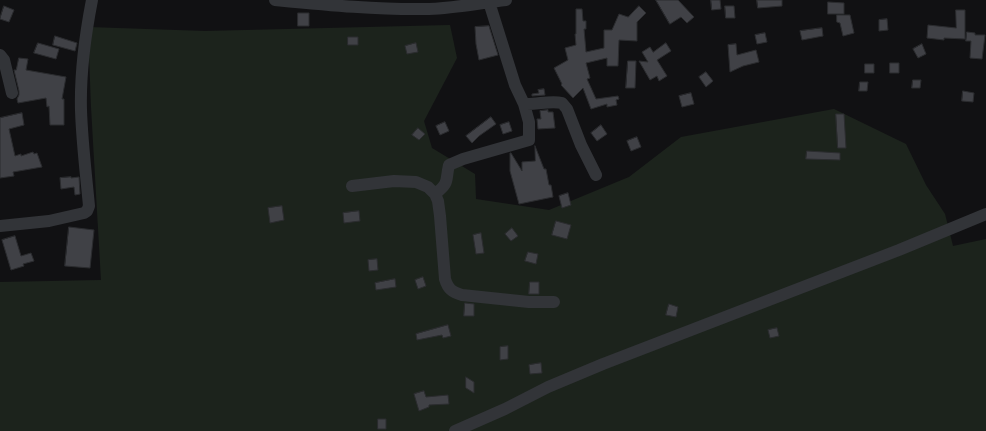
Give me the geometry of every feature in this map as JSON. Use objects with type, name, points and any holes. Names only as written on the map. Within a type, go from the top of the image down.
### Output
[{"type":"street","points":[[0,226],[49,221],[84,213],[88,210],[89,206],[81,110],[84,58],[92,0]]},
{"type":"street","points":[[276,0],[374,8],[430,9],[506,0]]},
{"type":"street","points":[[435,194],[445,186],[448,180],[449,165],[463,159],[529,140],[529,122],[524,104],[516,85],[489,2]]},
{"type":"street","points":[[0,55],[4,60],[12,93]]},
{"type":"street","points":[[524,104],[534,105],[555,101],[562,103],[567,109],[581,145],[596,175]]},
{"type":"street","points":[[352,186],[394,181],[416,182],[428,187],[435,194],[438,201],[440,216],[445,279],[448,288],[453,293],[529,302],[554,302]]},
{"type":"street","points":[[455,431],[505,409],[548,386],[899,250],[986,214]]},
{"type":"shaded area","points":[[450,25],[457,58],[424,121],[432,148],[475,174],[476,199],[549,210],[629,177],[681,137],[834,109],[906,144],[926,185],[945,214],[953,246],[986,239],[986,431],[0,431],[0,282],[101,280],[88,27],[205,31]]},
{"type":"building","points":[[656,0],[678,0],[694,17],[687,23],[681,17],[670,24]]},
{"type":"building","points":[[711,0],[720,0],[721,9],[712,10]]},
{"type":"building","points":[[757,0],[782,0],[782,6],[758,8]]},
{"type":"building","points":[[828,2],[844,3],[844,14],[828,14]]},
{"type":"building","points":[[4,6],[14,10],[9,22],[0,19]]},
{"type":"building","points":[[639,6],[646,13],[637,22],[637,41],[619,40],[618,66],[607,66],[607,58],[586,63],[590,78],[587,79],[596,99],[618,96],[619,99],[616,100],[617,105],[607,107],[607,104],[591,109],[583,88],[573,98],[561,85],[562,84],[554,68],[568,60],[565,48],[576,45],[576,9],[582,9],[583,21],[586,21],[586,29],[584,29],[586,52],[604,48],[604,30],[612,30],[619,14],[628,17]]},
{"type":"building","points":[[725,6],[734,6],[735,18],[726,18]]},
{"type":"building","points":[[956,10],[965,10],[965,39],[944,38],[944,40],[927,38],[928,25],[956,28]]},
{"type":"building","points":[[298,13],[309,13],[309,26],[298,26]]},
{"type":"building","points":[[837,15],[850,15],[854,33],[843,36],[840,23],[837,22]]},
{"type":"building","points":[[887,19],[888,30],[879,31],[879,20]]},
{"type":"building","points":[[489,26],[498,55],[479,60],[475,27]]},
{"type":"building","points":[[822,28],[823,36],[802,40],[800,31]]},
{"type":"building","points":[[967,32],[975,33],[975,35],[985,35],[982,59],[970,58],[971,41],[966,41]]},
{"type":"building","points":[[765,33],[767,42],[757,44],[755,35]]},
{"type":"building","points":[[55,36],[77,43],[75,51],[53,45]]},
{"type":"building","points":[[348,37],[358,37],[358,45],[348,45]]},
{"type":"building","points":[[38,43],[59,49],[56,59],[34,53]]},
{"type":"building","points":[[416,43],[418,52],[407,54],[405,46]]},
{"type":"building","points":[[666,43],[671,51],[657,60],[667,76],[659,81],[657,76],[650,80],[639,61],[648,62],[642,52],[650,47],[653,52]]},
{"type":"building","points":[[736,44],[737,55],[756,50],[759,62],[743,66],[730,72],[728,45]]},
{"type":"building","points":[[922,44],[926,54],[918,58],[913,49]]},
{"type":"building","points":[[19,58],[28,59],[26,70],[66,77],[62,99],[64,99],[64,125],[50,125],[49,106],[47,107],[46,98],[18,103],[17,99],[19,91],[14,70],[16,70]]},
{"type":"building","points":[[628,61],[636,61],[635,88],[626,88]]},
{"type":"building","points":[[890,63],[899,63],[899,73],[890,73]]},
{"type":"building","points":[[865,64],[874,64],[874,73],[865,73]]},
{"type":"building","points":[[706,72],[713,81],[706,87],[699,77]]},
{"type":"building","points":[[913,80],[921,80],[920,88],[912,88]]},
{"type":"building","points":[[860,82],[868,82],[867,91],[859,91]]},
{"type":"building","points":[[544,89],[545,95],[532,96],[532,94],[539,93],[538,90]]},
{"type":"building","points":[[963,91],[974,93],[973,102],[962,101]]},
{"type":"building","points":[[691,93],[694,104],[682,107],[679,96]]},
{"type":"building","points":[[548,110],[548,112],[553,112],[555,128],[538,129],[537,119],[541,119],[540,111]]},
{"type":"building","points":[[22,113],[24,125],[9,129],[15,156],[21,154],[21,156],[33,152],[34,154],[37,153],[42,167],[13,172],[14,176],[0,178],[0,118]]},
{"type":"building","points":[[836,114],[844,114],[846,148],[838,148]]},
{"type":"building","points":[[491,117],[496,124],[472,143],[466,136]]},
{"type":"building","points":[[445,122],[449,131],[440,135],[436,126]]},
{"type":"building","points":[[509,122],[512,131],[503,134],[500,125]]},
{"type":"building","points":[[601,125],[607,134],[597,141],[591,133]]},
{"type":"building","points":[[418,128],[425,134],[419,140],[412,135]]},
{"type":"building","points":[[637,137],[641,147],[631,151],[627,141]]},
{"type":"building","points":[[535,146],[544,169],[546,169],[553,197],[519,204],[510,171],[510,153],[522,171],[522,162],[535,161]]},
{"type":"building","points":[[807,151],[840,153],[840,160],[806,159]]},
{"type":"building","points":[[79,177],[80,194],[75,195],[74,187],[61,189],[60,178]]},
{"type":"building","points":[[568,193],[571,205],[562,208],[559,196]]},
{"type":"building","points":[[282,206],[284,220],[270,223],[268,208]]},
{"type":"building","points":[[359,211],[360,221],[344,223],[343,213]]},
{"type":"building","points":[[556,221],[571,225],[567,239],[552,235]]},
{"type":"building","points":[[69,227],[94,230],[90,268],[65,266]]},
{"type":"building","points":[[512,228],[518,236],[511,241],[505,234]]},
{"type":"building","points":[[481,233],[484,253],[476,254],[473,235]]},
{"type":"building","points":[[15,236],[21,256],[31,253],[34,261],[23,264],[24,266],[11,270],[2,240]]},
{"type":"building","points":[[528,252],[538,254],[536,264],[525,261]]},
{"type":"building","points":[[377,259],[378,270],[369,271],[368,260]]},
{"type":"building","points":[[423,277],[426,286],[418,289],[415,280]]},
{"type":"building","points":[[395,279],[396,287],[376,290],[375,283]]},
{"type":"building","points":[[530,282],[539,282],[539,294],[529,294]]},
{"type":"building","points":[[465,303],[474,304],[474,316],[464,316]]},
{"type":"building","points":[[669,304],[678,307],[676,317],[666,315]]},
{"type":"building","points":[[448,325],[451,336],[443,338],[442,335],[417,340],[416,334]]},
{"type":"building","points":[[777,328],[779,336],[770,338],[768,330]]},
{"type":"building","points":[[508,346],[508,359],[500,360],[500,347]]},
{"type":"building","points":[[541,363],[542,373],[530,374],[529,365]]},
{"type":"building","points":[[466,377],[474,382],[474,393],[466,388]]},
{"type":"building","points":[[424,391],[426,397],[448,395],[449,404],[429,405],[429,407],[419,411],[414,394]]},
{"type":"building","points":[[378,419],[386,419],[386,429],[378,429]]}]
